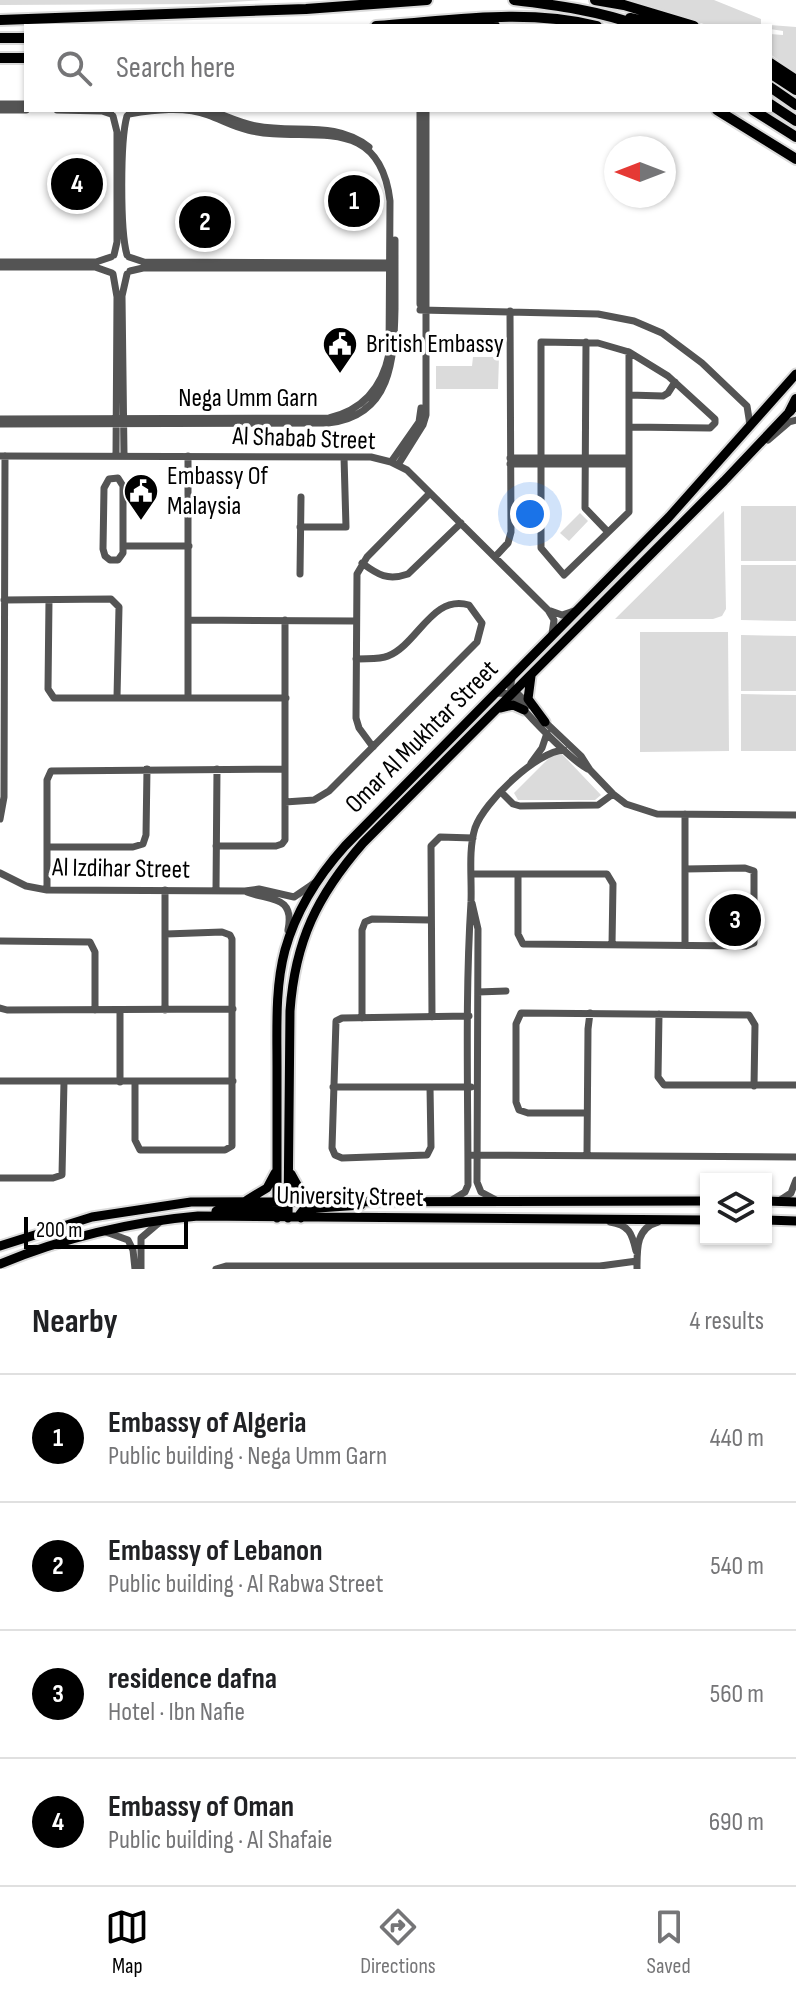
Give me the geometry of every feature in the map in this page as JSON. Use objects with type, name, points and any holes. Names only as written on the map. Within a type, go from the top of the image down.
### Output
[{"type":"highway","points":[[0,20],[306,9],[427,0]]},
{"type":"highway","points":[[514,0],[634,24]]},
{"type":"highway","points":[[595,0],[624,5],[687,24]]},
{"type":"highway","points":[[0,13],[15,14],[24,19]]},
{"type":"highway","points":[[401,24],[510,16],[585,24]]},
{"type":"highway","points":[[620,19],[636,18],[659,24]]},
{"type":"highway","points":[[452,20],[468,24]]},
{"type":"highway","points":[[0,38],[24,38]]},
{"type":"highway","points":[[0,44],[24,38]]},
{"type":"highway","points":[[0,58],[24,58]]},
{"type":"highway","points":[[772,64],[796,80]]},
{"type":"highway","points":[[772,74],[796,90]]},
{"type":"highway","points":[[772,88],[796,105]]},
{"type":"highway","points":[[772,105],[796,121]]},
{"type":"highway","points":[[720,112],[796,159]]},
{"type":"highway","points":[[756,112],[796,137]]},
{"type":"main road","name":"Omar Al Mukhtar Street","points":[[277,1210],[280,976],[288,941],[316,882],[345,846],[669,517],[796,374]]},
{"type":"main road","name":"Omar Al Mukhtar Street","points":[[288,1218],[291,997],[299,950],[316,906],[363,843],[795,409]]},
{"type":"main road","points":[[531,675],[528,699],[546,727]]},
{"type":"main road","points":[[494,712],[511,705],[524,710]]},
{"type":"main road","points":[[289,1163],[301,1192],[324,1201]]},
{"type":"main road","points":[[245,1201],[267,1188],[278,1166]]},
{"type":"main road","name":"University Street","points":[[0,1246],[67,1224],[131,1209],[191,1202],[245,1201],[277,1210],[288,1218],[700,1220]]},
{"type":"main road","name":"University Street","points":[[277,1210],[288,1201],[700,1201]]},
{"type":"main road","points":[[301,1218],[304,1209],[355,1207],[371,1201]]},
{"type":"main road","points":[[772,1202],[796,1202]]},
{"type":"main road","points":[[0,1264],[76,1237],[173,1219],[187,1212],[277,1210]]},
{"type":"main road","points":[[772,1220],[796,1221]]},
{"type":"street","points":[[0,107],[24,107]]},
{"type":"street","name":"Nega Umm Garn","points":[[195,112],[249,131],[324,133],[357,144],[375,159],[388,187],[393,265]]},
{"type":"street","name":"Nega Umm Garn","points":[[0,422],[329,418],[354,409],[374,392],[386,369],[389,354],[393,265],[393,186],[384,164],[369,147],[352,135],[338,131],[258,127],[215,112]]},
{"type":"street","points":[[394,463],[425,419],[423,112]]},
{"type":"street","points":[[111,113],[117,132],[117,242],[108,264],[117,297],[120,422]]},
{"type":"street","name":"Nega Umm Garn","points":[[111,113],[118,118],[129,113]]},
{"type":"street","points":[[120,456],[122,296],[132,264],[123,238],[123,130],[129,113]]},
{"type":"street","points":[[0,264],[96,262],[112,256],[128,256],[144,262],[393,265]]},
{"type":"street","points":[[0,264],[95,267],[120,276],[143,268],[393,265]]},
{"type":"street","points":[[423,310],[598,314],[648,326],[682,347],[740,398],[749,412],[750,425]]},
{"type":"street","points":[[495,557],[508,543],[511,532],[510,311]]},
{"type":"street","points":[[629,352],[629,512],[564,575],[541,548],[541,342],[598,343],[629,352],[651,363],[715,419],[713,426],[630,427]]},
{"type":"street","points":[[586,342],[585,508],[607,531]]},
{"type":"street","points":[[629,395],[663,396],[675,382]]},
{"type":"street","points":[[740,398],[756,405],[768,404]]},
{"type":"street","points":[[0,819],[4,797],[2,456]]},
{"type":"street","name":"Al Shabab Street","points":[[2,456],[344,457],[376,458],[394,463],[407,470],[548,610]]},
{"type":"street","points":[[188,456],[188,698]]},
{"type":"street","points":[[300,527],[346,527],[344,457]]},
{"type":"street","points":[[510,461],[629,461]]},
{"type":"street","points":[[113,477],[121,480],[123,486],[124,546],[118,560],[110,560],[104,554],[104,488],[106,481],[113,477]]},
{"type":"street","points":[[373,747],[357,724],[356,580],[362,563],[430,493]]},
{"type":"street","points":[[300,574],[301,497]]},
{"type":"street","points":[[362,563],[383,577],[408,574],[461,523]]},
{"type":"street","points":[[124,546],[189,546]]},
{"type":"street","points":[[4,600],[111,599],[118,604],[117,697]]},
{"type":"street","points":[[49,600],[48,685],[50,695],[56,698],[286,698]]},
{"type":"street","points":[[285,802],[311,801],[323,796],[477,642],[482,623],[469,605],[452,602],[442,607],[396,652],[382,658],[356,659]]},
{"type":"street","points":[[548,610],[562,615],[579,608]]},
{"type":"street","points":[[548,610],[554,620],[550,639]]},
{"type":"street","points":[[188,620],[356,621]]},
{"type":"street","points":[[216,846],[282,844],[285,837],[285,620]]},
{"type":"street","points":[[513,677],[512,693],[524,710],[581,756],[590,770],[626,804],[648,813],[796,815]]},
{"type":"street","points":[[496,693],[520,695],[564,750],[590,770]]},
{"type":"street","points":[[525,772],[542,748],[546,727]]},
{"type":"street","points":[[473,1087],[469,1016],[477,923],[471,901],[473,838],[485,809],[501,792],[548,753],[564,750]]},
{"type":"street","points":[[48,847],[133,847],[143,844],[146,835],[147,769]]},
{"type":"street","points":[[216,890],[217,769]]},
{"type":"street","points":[[47,890],[47,780],[51,771],[285,769]]},
{"type":"street","points":[[501,792],[513,804],[520,806],[598,805],[613,794]]},
{"type":"street","points":[[685,814],[685,945]]},
{"type":"street","points":[[432,1017],[432,842],[440,837],[473,838]]},
{"type":"street","points":[[518,874],[518,934],[521,942],[750,945],[755,941],[754,871],[745,868],[685,869]]},
{"type":"street","name":"Al Izdihar Street","points":[[0,873],[26,886],[47,890],[259,889],[294,897],[316,882]]},
{"type":"street","points":[[471,874],[610,876],[613,884],[612,945]]},
{"type":"street","points":[[165,890],[165,1010]]},
{"type":"street","name":"Al Izdihar Street","points":[[245,891],[284,904],[290,916],[288,941]]},
{"type":"street","points":[[362,1018],[362,930],[365,922],[372,919],[430,920]]},
{"type":"street","points":[[135,1082],[135,1144],[140,1150],[230,1148],[233,943],[230,935],[222,932],[166,934]]},
{"type":"street","points":[[0,941],[90,942],[95,952],[95,1010]]},
{"type":"street","points":[[473,948],[478,992],[473,1155],[479,1189],[499,1201]]},
{"type":"street","points":[[478,992],[506,991]]},
{"type":"street","points":[[0,1008],[233,1009]]},
{"type":"street","points":[[120,1010],[120,1082]]},
{"type":"street","points":[[587,1113],[528,1113],[519,1110],[516,1102],[518,1015],[524,1012],[751,1016],[755,1025],[754,1086]]},
{"type":"street","points":[[587,1154],[590,1013]]},
{"type":"street","points":[[659,1014],[658,1077],[661,1083],[796,1085]]},
{"type":"street","points":[[430,1087],[431,1147],[427,1155],[336,1157],[333,1150],[334,1024],[342,1018],[469,1016]]},
{"type":"street","points":[[0,1081],[233,1081]]},
{"type":"street","points":[[0,1178],[53,1178],[62,1175],[64,1081]]},
{"type":"street","points":[[333,1087],[473,1087]]},
{"type":"street","points":[[473,1155],[796,1157]]},
{"type":"street","points":[[450,1201],[467,1188],[473,1155]]},
{"type":"street","points":[[778,1202],[791,1193],[796,1180]]},
{"type":"street","points":[[591,1219],[628,1228],[637,1262]]},
{"type":"street","points":[[637,1262],[639,1238],[645,1228],[670,1219]]},
{"type":"street","points":[[141,1269],[141,1238],[162,1220]]},
{"type":"street","points":[[104,1231],[128,1240],[133,1250],[135,1269]]},
{"type":"street","points":[[216,1269],[226,1266],[604,1267],[637,1262]]},
{"type":"shaded area","points":[[0,0],[264,0],[203,4],[0,5]]},
{"type":"shaded area","points":[[618,0],[714,0],[761,19],[761,24],[704,24]]},
{"type":"shaded area","points":[[772,25],[796,27],[796,73],[772,55],[772,34],[783,35],[783,31],[772,29]]},
{"type":"shaded area","points":[[473,357],[499,357],[498,389],[436,389],[436,366],[472,366]]},
{"type":"shaded area","points":[[741,506],[796,506],[796,561],[741,561]]},
{"type":"shaded area","points":[[724,511],[726,609],[722,616],[713,619],[615,619]]},
{"type":"shaded area","points":[[580,513],[588,521],[569,541],[560,533]]},
{"type":"shaded area","points":[[741,565],[796,565],[796,621],[741,620]]},
{"type":"shaded area","points":[[640,632],[728,632],[729,751],[640,752]]},
{"type":"shaded area","points":[[741,635],[796,636],[796,691],[741,691]]},
{"type":"shaded area","points":[[741,694],[796,695],[796,751],[741,751]]},
{"type":"shaded area","points":[[553,754],[562,754],[601,795],[595,800],[518,800],[514,793]]},
{"type":"place","name":"Embassy of Oman","points":[[77,184]]},
{"type":"place","name":"Embassy of Algeria","points":[[354,201]]},
{"type":"place","name":"Embassy of Lebanon","points":[[205,222]]},
{"type":"place","name":"British Embassy","points":[[340,375]]},
{"type":"place","name":"Embassy Of Malaysia","points":[[141,522]]},
{"type":"place","name":"residence dafna","points":[[735,920]]}]
